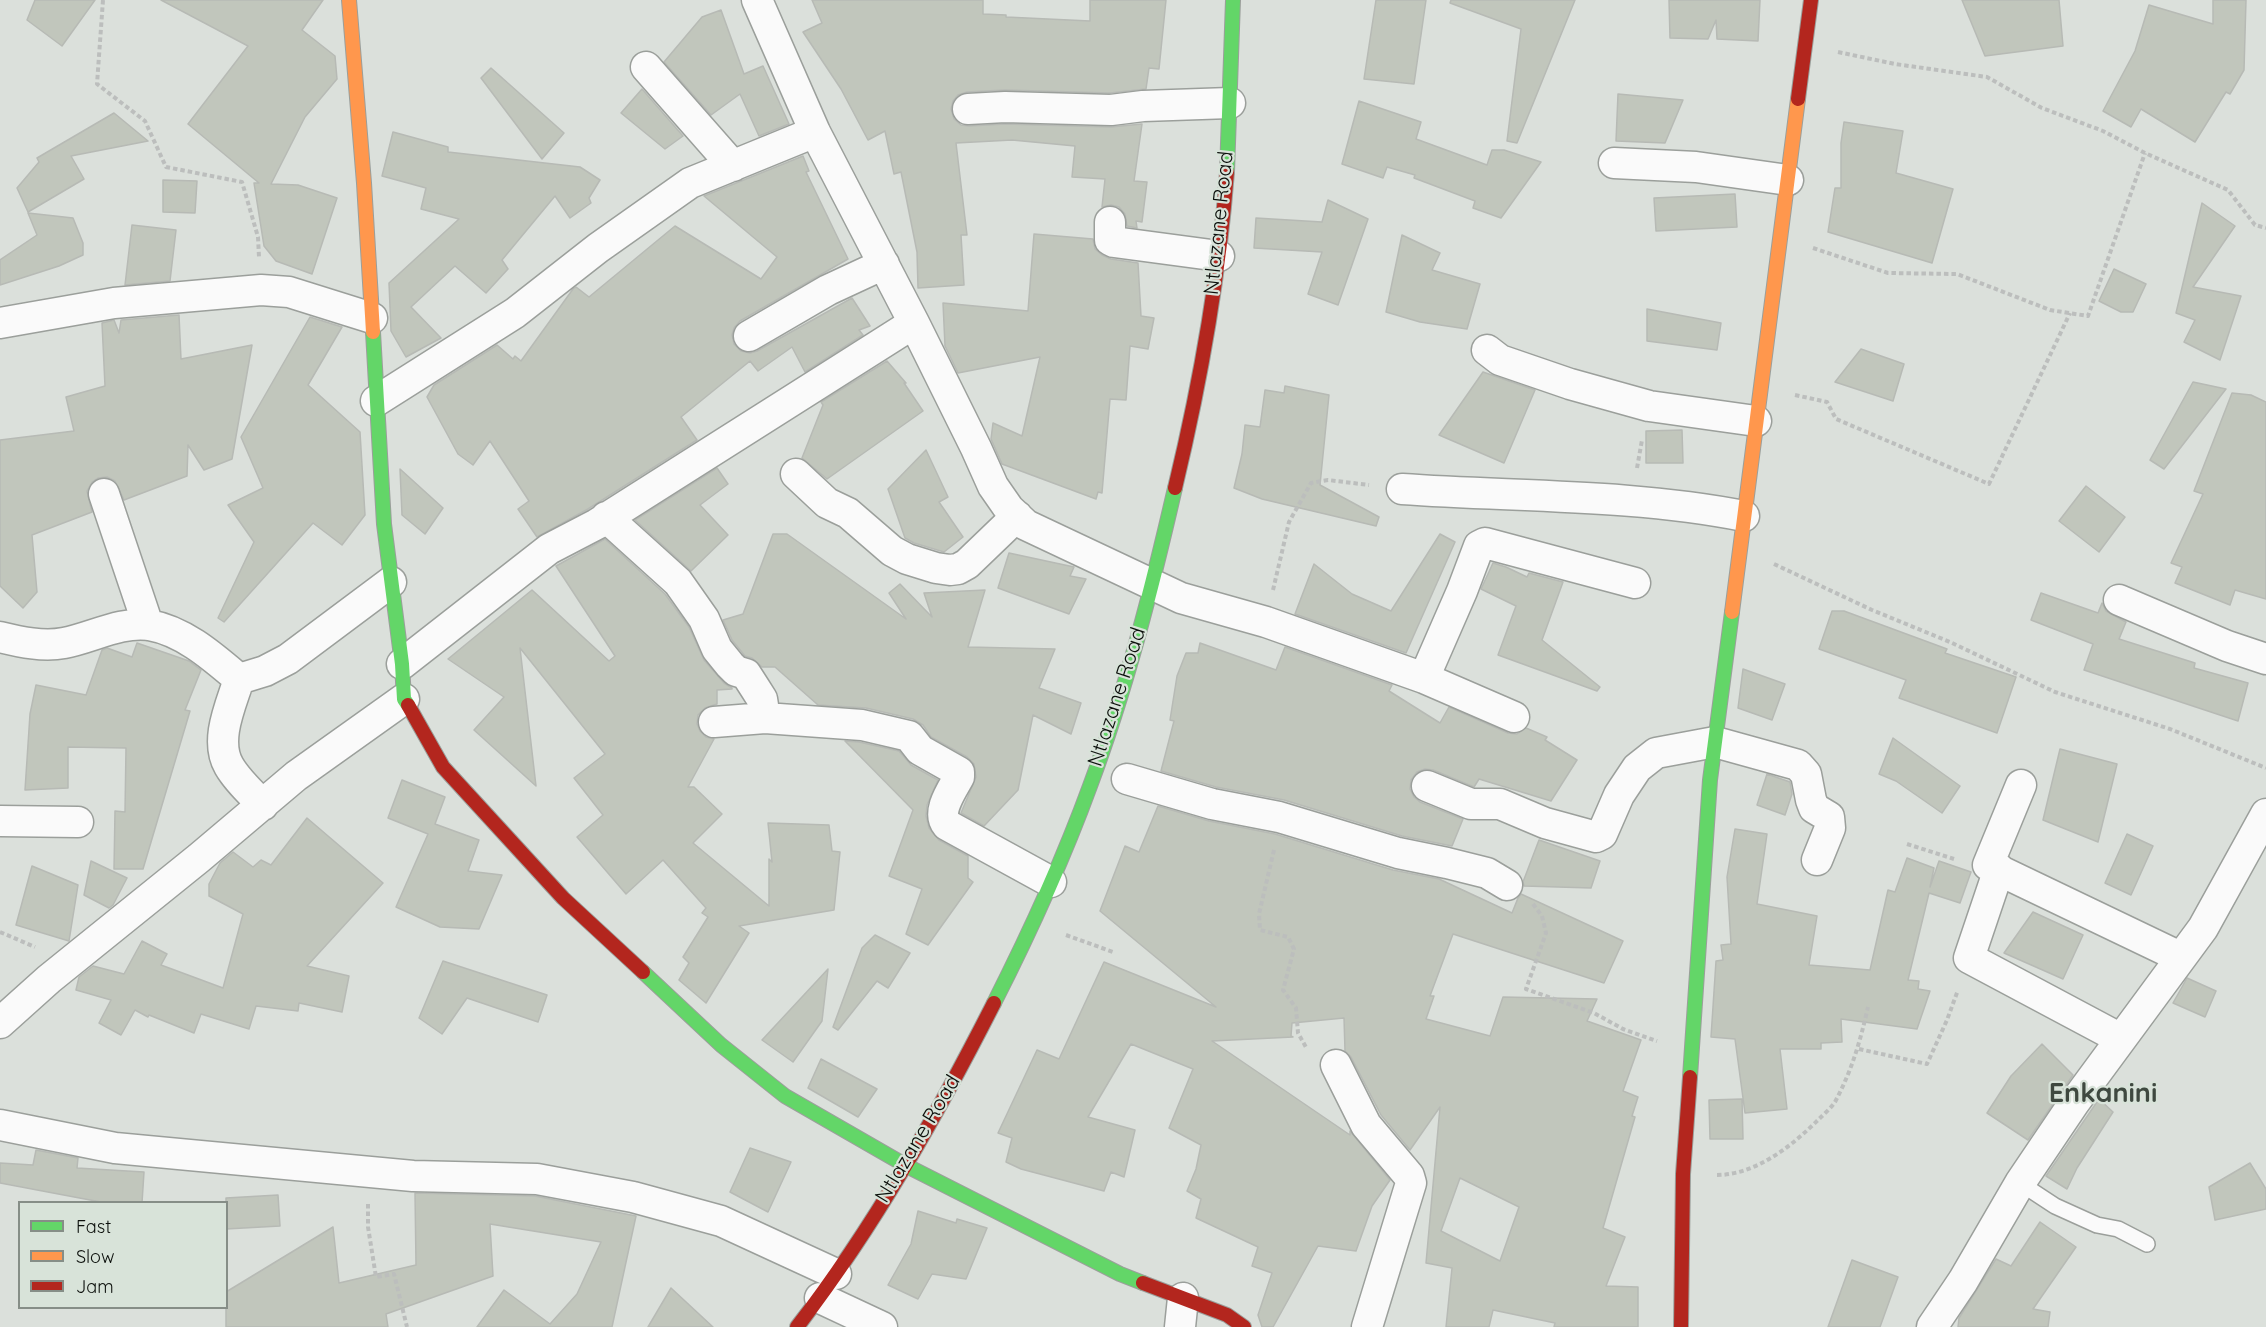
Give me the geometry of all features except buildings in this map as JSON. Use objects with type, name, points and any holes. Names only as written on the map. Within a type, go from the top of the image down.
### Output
[{"type":"street","points":[[349,0],[364,183],[384,525],[402,664],[404,699],[443,766],[555,889],[721,1045],[784,1096],[905,1165],[1120,1274],[1182,1313],[1227,1315],[1244,1327]]},
{"type":"street","points":[[757,0],[815,132],[914,323],[993,486],[1009,509],[1026,525],[1181,598],[1266,622],[1425,678],[1514,717]]},
{"type":"street","name":"Ntlazane Road","points":[[797,1327],[828,1286],[905,1165],[976,1041],[1051,882],[1107,738],[1139,634],[1176,492],[1194,405],[1219,256],[1230,103],[1233,0]]},
{"type":"street","points":[[1681,1327],[1683,1174],[1710,780],[1811,0]]},
{"type":"street","points":[[645,67],[733,166]]},
{"type":"street","points":[[968,109],[1005,107],[1111,110],[1143,106],[1230,103]]},
{"type":"street","points":[[376,401],[515,313],[598,248],[690,183],[815,132]]},
{"type":"street","points":[[1614,164],[1696,167],[1788,180]]},
{"type":"street","points":[[1110,222],[1109,236],[1114,242],[1219,256]]},
{"type":"street","points":[[749,336],[828,290],[884,264]]},
{"type":"street","points":[[0,323],[114,303],[261,290],[289,292],[372,318]]},
{"type":"street","points":[[402,664],[549,549],[606,518],[914,323]]},
{"type":"street","points":[[1487,350],[1500,360],[1570,384],[1649,406],[1756,421]]},
{"type":"street","points":[[796,474],[827,503],[848,513],[892,551],[907,559],[936,568],[958,569],[967,564],[1017,516]]},
{"type":"street","points":[[1402,489],[1495,495],[1587,497],[1709,509],[1744,516]]},
{"type":"street","points":[[104,494],[148,625]]},
{"type":"street","points":[[606,518],[678,582],[704,619],[717,649],[736,671],[746,674],[755,688],[762,699],[765,718]]},
{"type":"street","points":[[1425,678],[1479,546],[1485,543],[1635,582]]},
{"type":"street","points":[[239,679],[265,671],[288,659],[392,582]]},
{"type":"street","points":[[2119,600],[2226,646],[2266,658]]},
{"type":"street","points":[[0,638],[44,645],[62,644],[123,627],[148,625],[172,632],[198,646],[239,679]]},
{"type":"street","points":[[239,679],[224,732],[223,749],[228,765],[263,805]]},
{"type":"street","points":[[0,1023],[49,979],[296,776],[404,699]]},
{"type":"street","points":[[714,722],[765,718],[862,725],[909,736],[920,750],[958,772],[959,777],[943,809],[943,821],[1051,882]]},
{"type":"street","points":[[1427,786],[1471,804],[1500,804],[1545,823],[1596,837],[1602,834],[1619,795],[1637,768],[1656,753],[1715,742],[1798,765],[1803,769],[1814,808],[1829,817],[1830,828],[1817,860]]},
{"type":"street","points":[[1127,779],[1212,804],[1279,817],[1398,853],[1486,873],[1507,885]]},
{"type":"street","points":[[2021,785],[1993,867],[1969,958],[2121,1039]]},
{"type":"street","points":[[1932,1327],[1963,1281],[2020,1183],[2074,1103],[2203,928],[2266,814]]},
{"type":"street","points":[[0,821],[78,822]]},
{"type":"street","points":[[1993,867],[2180,957]]},
{"type":"street","points":[[1336,1065],[1366,1125],[1409,1176],[1411,1183],[1367,1327]]},
{"type":"street","points":[[0,1125],[116,1148],[413,1176],[537,1179],[633,1197],[721,1221],[828,1286],[882,1327]]},
{"type":"lane","points":[[2020,1183],[2055,1206],[2097,1225],[2118,1229],[2147,1244]]},
{"type":"path","points":[[103,0],[97,84],[145,121],[166,167],[242,182],[258,237],[261,290]]},
{"type":"path","points":[[1806,45],[1895,64],[1986,77],[2042,108],[2103,131],[2145,153],[2229,190],[2255,225],[2266,228]]},
{"type":"path","points":[[1780,237],[1888,273],[1957,274],[2050,310],[2088,316],[2145,153]]},
{"type":"path","points":[[1761,387],[1827,402],[1836,419],[1989,484],[2070,313]]},
{"type":"path","points":[[1631,501],[1649,406]]},
{"type":"path","points":[[1266,622],[1289,522],[1311,483],[1328,480],[1402,489]]},
{"type":"path","points":[[1739,548],[1872,610],[1950,642],[2055,692],[2170,729],[2266,768]]},
{"type":"path","points":[[1279,817],[1272,862],[1259,914],[1260,930],[1288,937],[1294,949],[1283,990],[1296,1008],[1298,1033],[1309,1053],[1336,1065]]},
{"type":"path","points":[[1907,844],[1954,859],[1993,867]]},
{"type":"path","points":[[1507,885],[1526,894],[1542,916],[1546,933],[1527,989],[1594,1013],[1623,1029],[1691,1053]]},
{"type":"path","points":[[1065,935],[1113,952]]},
{"type":"path","points":[[1859,1049],[1927,1064],[1947,1020],[1969,958]]},
{"type":"path","points":[[1683,1174],[1728,1175],[1765,1161],[1802,1137],[1833,1105],[1859,1049],[1868,1007]]},
{"type":"path","points":[[368,1171],[368,1227],[376,1277],[394,1274],[407,1327]]},
{"type":"traffic: fast","points":[[1227,172],[1233,0]]},
{"type":"traffic: fast","points":[[373,332],[384,524],[402,664],[404,699],[408,705]]},
{"type":"traffic: fast","points":[[994,1003],[1057,868],[1080,814],[1103,750],[1137,638],[1175,488]]},
{"type":"traffic: fast","points":[[1690,1077],[1710,780],[1732,612]]},
{"type":"traffic: fast","points":[[643,972],[721,1045],[785,1096],[905,1165],[1120,1274],[1143,1283]]},
{"type":"traffic: slow","points":[[349,0],[373,332]]},
{"type":"traffic: slow","points":[[1732,612],[1798,99]]},
{"type":"traffic: jam","points":[[1798,99],[1811,0]]},
{"type":"traffic: jam","points":[[1175,488],[1193,410],[1207,331],[1219,252],[1227,172]]},
{"type":"traffic: jam","points":[[408,705],[443,767],[563,898],[643,972]]},
{"type":"traffic: jam","points":[[797,1327],[852,1250],[903,1170],[994,1003]]},
{"type":"traffic: jam","points":[[1681,1327],[1683,1174],[1690,1077]]},
{"type":"traffic: jam","points":[[1143,1283],[1227,1315],[1244,1327]]},
{"type":"district","name":"Enkanini","points":[[2103,1094]]}]
